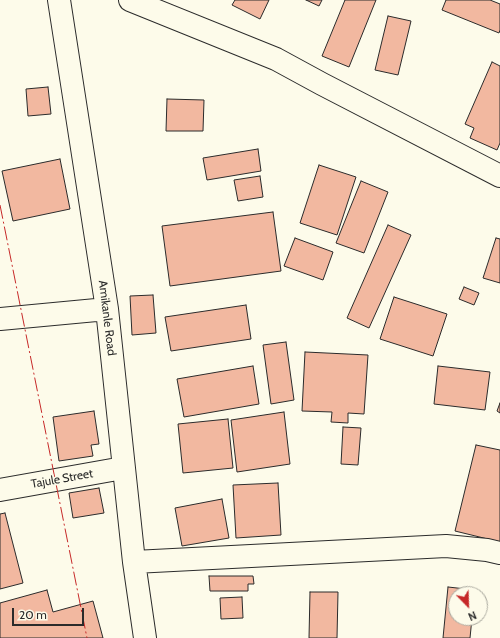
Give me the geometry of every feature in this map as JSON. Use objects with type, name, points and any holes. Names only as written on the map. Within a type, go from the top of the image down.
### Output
[{"type":"street","name":"Amikanle Road","points":[[59,0],[107,309],[134,562],[145,638]]},
{"type":"street","points":[[130,0],[276,58],[322,84],[500,176]]},
{"type":"street","points":[[0,319],[107,309]]},
{"type":"street","name":"Tajule Street","points":[[0,490],[124,468]]},
{"type":"street","points":[[134,562],[446,546],[487,550],[500,553]]},
{"type":"building","points":[[235,0],[269,0],[260,19],[232,5]]},
{"type":"building","points":[[306,0],[322,0],[319,6]]},
{"type":"building","points":[[345,0],[376,0],[349,67],[322,56]]},
{"type":"building","points":[[446,0],[490,0],[500,4],[499,33],[442,10]]},
{"type":"building","points":[[388,16],[411,21],[398,75],[375,70]]},
{"type":"building","points":[[492,62],[500,66],[500,143],[497,150],[470,138],[474,128],[465,124]]},
{"type":"building","points":[[48,87],[51,114],[28,116],[26,89]]},
{"type":"building","points":[[167,99],[204,100],[203,131],[166,131]]},
{"type":"building","points":[[258,149],[261,171],[207,180],[203,158]]},
{"type":"building","points":[[60,159],[70,209],[13,221],[2,171]]},
{"type":"building","points":[[319,165],[356,177],[337,235],[300,223]]},
{"type":"building","points":[[260,176],[263,197],[238,201],[234,180]]},
{"type":"building","points":[[361,181],[388,192],[364,253],[336,243]]},
{"type":"building","points":[[273,212],[281,271],[170,286],[162,226]]},
{"type":"building","points":[[388,225],[411,235],[369,328],[347,318]]},
{"type":"building","points":[[295,238],[333,252],[323,280],[284,266]]},
{"type":"building","points":[[496,238],[500,239],[500,283],[483,278]]},
{"type":"building","points":[[464,287],[479,293],[474,305],[459,299]]},
{"type":"building","points":[[153,295],[156,333],[132,335],[130,296]]},
{"type":"building","points":[[394,297],[447,314],[433,356],[380,339]]},
{"type":"building","points":[[246,305],[251,339],[171,351],[165,317]]},
{"type":"building","points":[[286,342],[294,400],[271,404],[263,345]]},
{"type":"building","points":[[305,352],[368,355],[364,414],[348,413],[348,423],[331,422],[332,412],[302,411]]},
{"type":"building","points":[[253,366],[259,404],[184,417],[177,379]]},
{"type":"building","points":[[438,366],[490,372],[485,410],[434,404]]},
{"type":"building","points":[[500,403],[500,413],[497,411]]},
{"type":"building","points":[[94,411],[99,444],[91,445],[93,456],[59,461],[53,417]]},
{"type":"building","points":[[284,412],[290,464],[237,472],[231,420]]},
{"type":"building","points":[[228,419],[233,468],[183,473],[178,424]]},
{"type":"building","points":[[343,427],[361,428],[358,465],[341,464]]},
{"type":"building","points":[[476,445],[500,450],[500,542],[455,531]]},
{"type":"building","points":[[278,483],[281,535],[236,538],[233,485]]},
{"type":"building","points":[[99,488],[104,513],[73,518],[69,493]]},
{"type":"building","points":[[222,499],[229,538],[182,546],[175,508]]},
{"type":"building","points":[[5,513],[23,583],[0,589],[0,514]]},
{"type":"building","points":[[209,576],[253,576],[254,584],[248,584],[248,591],[210,591]]},
{"type":"building","points":[[448,587],[448,626],[471,626],[470,638],[443,638]]},
{"type":"building","points":[[47,590],[53,612],[93,601],[103,638],[0,638],[0,603]]},
{"type":"building","points":[[310,592],[338,592],[337,638],[309,638]]},
{"type":"building","points":[[242,597],[243,618],[221,619],[220,598]]},
{"type":"power","points":[[0,205],[87,638]]}]
